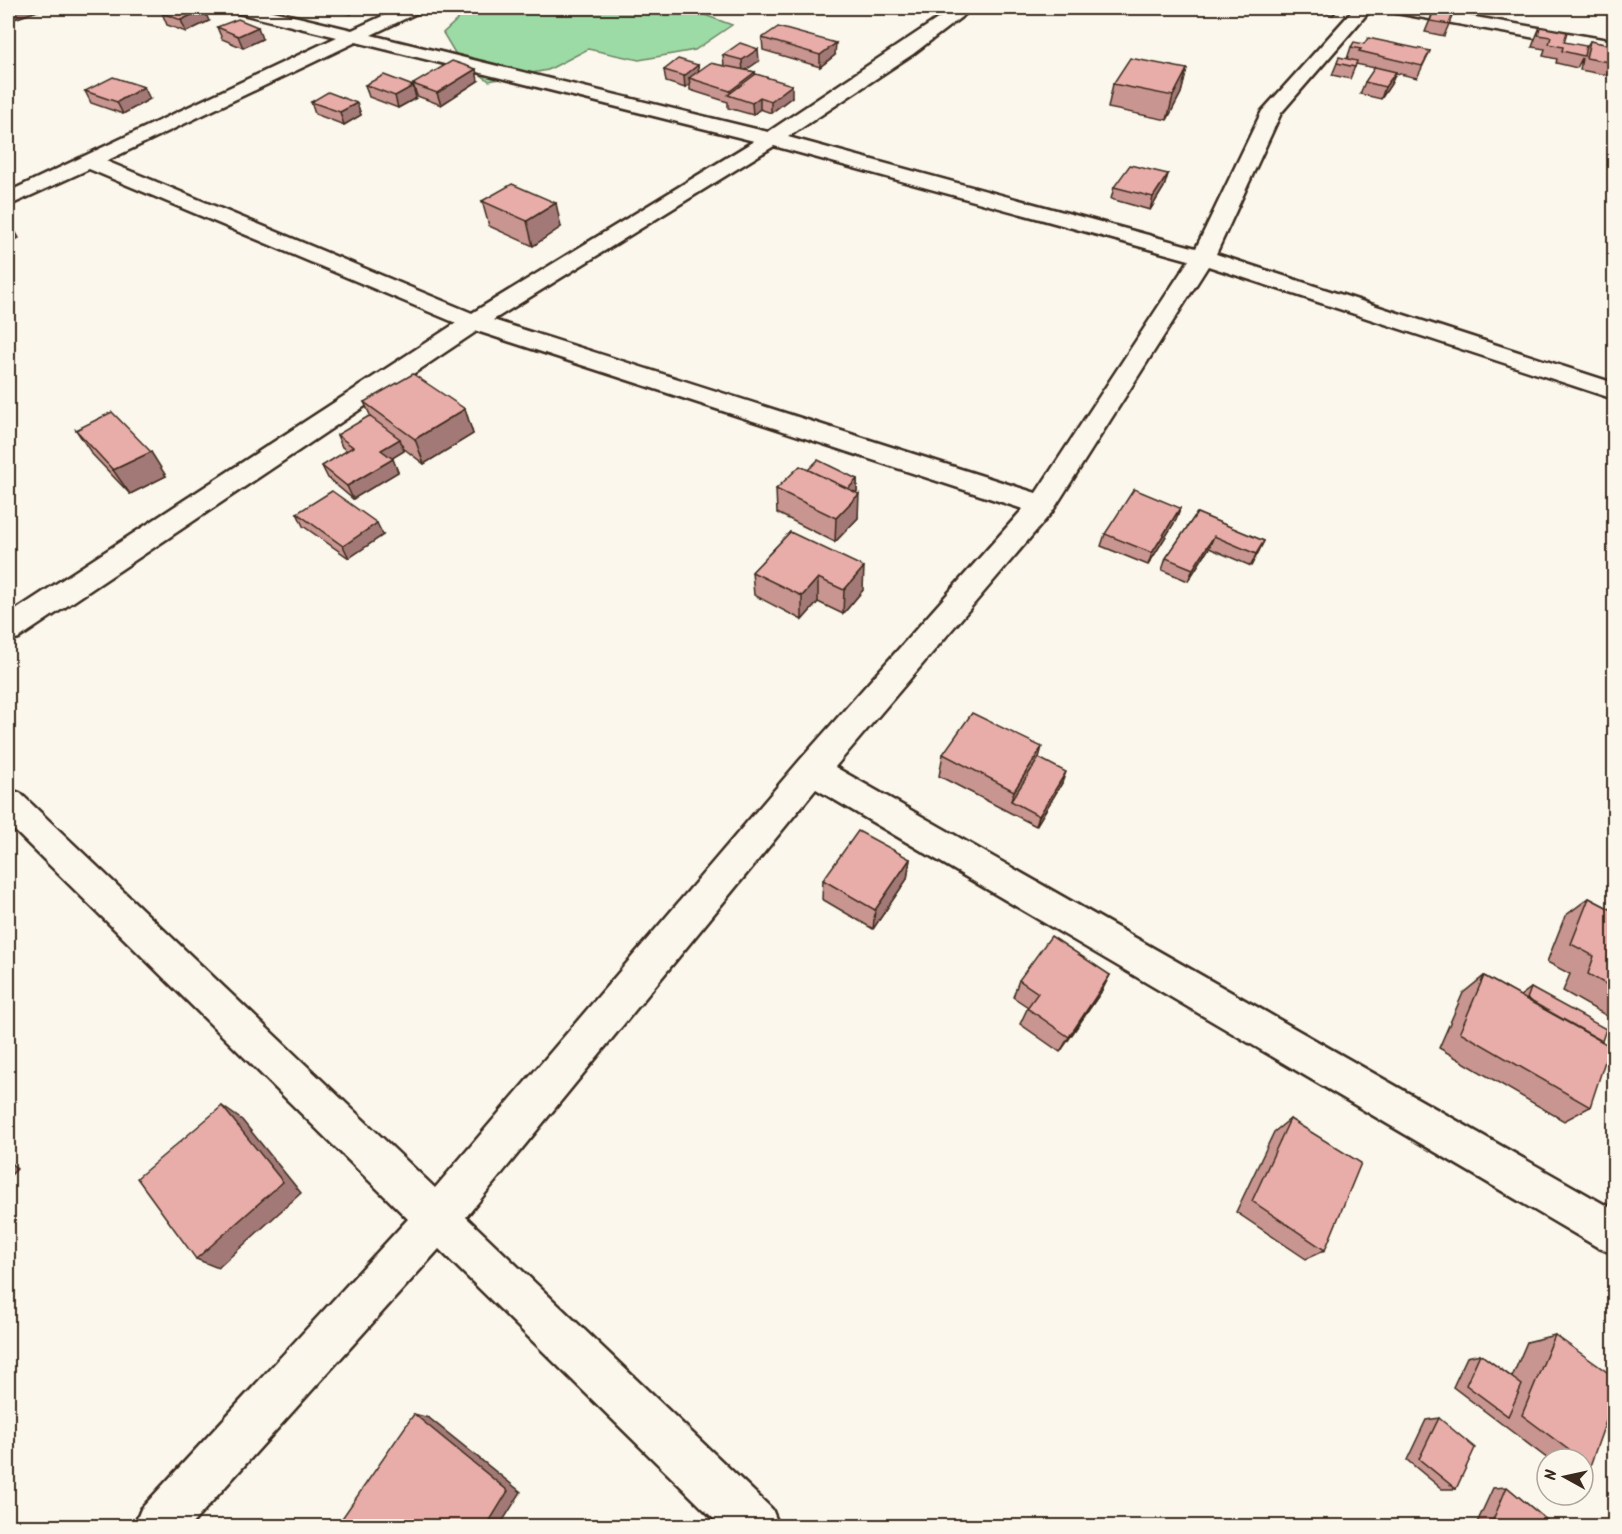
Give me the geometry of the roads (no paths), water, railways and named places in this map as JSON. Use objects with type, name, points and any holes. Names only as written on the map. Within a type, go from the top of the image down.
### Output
[{"type":"street","points":[[240,8],[771,139],[1203,257],[1614,391]]},
{"type":"street","points":[[8,200],[412,8]]},
{"type":"street","points":[[8,630],[474,322],[771,139],[965,8]]},
{"type":"street","points":[[158,1527],[437,1219],[812,770],[1042,505],[1203,257],[1272,111],[1364,8]]},
{"type":"street","points":[[1396,8],[1614,47]]},
{"type":"street","points":[[90,162],[474,322],[1042,505]]},
{"type":"street","points":[[17,174],[57,178]]},
{"type":"street","points":[[812,770],[1614,1233]]},
{"type":"street","points":[[8,803],[755,1527]]}]
